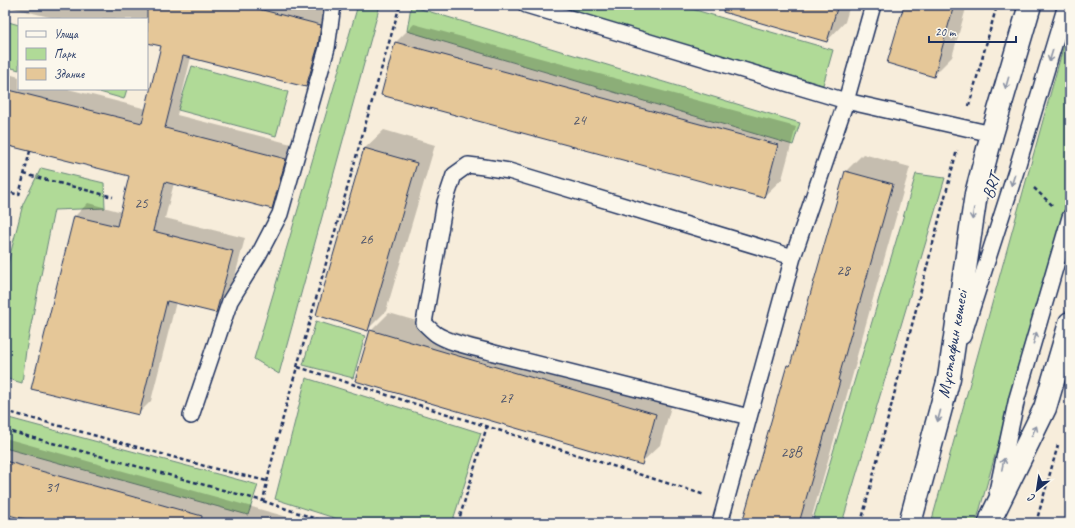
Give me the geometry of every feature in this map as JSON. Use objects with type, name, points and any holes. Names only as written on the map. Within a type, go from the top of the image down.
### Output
[{"type":"street","name":"Мұстафин көшесі","points":[[910,523],[949,378],[976,194],[1030,5]]},
{"type":"street","points":[[991,519],[1045,408],[1070,323]]},
{"type":"lane","points":[[191,416],[230,301],[258,256],[280,214],[327,48],[333,5]]},
{"type":"lane","points":[[526,5],[846,101],[992,134]]},
{"type":"lane","points":[[720,523],[792,257],[846,101],[873,5]]},
{"type":"lane","name":"BRT","points":[[949,378],[1014,178],[1066,5]]},
{"type":"lane","points":[[749,417],[494,353],[461,344],[436,334],[424,323],[445,202],[454,175],[468,166],[484,167],[509,171],[792,257]]},
{"type":"lane","points":[[991,519],[1017,398],[1070,217]]},
{"type":"path","points":[[263,501],[267,481],[368,113],[400,5]]},
{"type":"path","points":[[861,523],[953,163],[997,5]]},
{"type":"path","points":[[5,191],[19,194],[30,151]]},
{"type":"path","points":[[24,174],[113,196]]},
{"type":"path","points":[[298,367],[726,501]]},
{"type":"path","points":[[5,411],[212,468],[267,481]]},
{"type":"path","points":[[458,523],[487,426]]},
{"type":"path","points":[[5,430],[263,501],[328,523]]},
{"type":"path","points":[[1036,523],[1059,441]]},
{"type":"green space","points":[[358,5],[380,5],[279,374],[254,359]]},
{"type":"green space","points":[[550,5],[678,5],[833,50],[823,85]]},
{"type":"green space","points":[[411,6],[800,123],[793,145],[407,31]]},
{"type":"green space","points":[[5,21],[18,25],[18,70],[5,66]]},
{"type":"green space","points":[[1070,23],[1070,189],[976,523],[931,523]]},
{"type":"green space","points":[[192,66],[288,92],[276,136],[178,110]]},
{"type":"green space","points":[[92,90],[127,90],[124,99]]},
{"type":"green space","points":[[41,168],[104,183],[105,208],[54,210],[26,350],[22,383],[5,378],[5,275],[23,204]]},
{"type":"green space","points":[[916,174],[945,178],[842,523],[812,523]]},
{"type":"green space","points":[[316,321],[365,336],[353,378],[303,365]]},
{"type":"green space","points":[[306,378],[481,433],[452,523],[350,523],[275,499]]},
{"type":"green space","points":[[5,417],[258,485],[248,515],[5,448]]},
{"type":"building","points":[[147,5],[243,5],[321,25],[318,46],[306,87],[183,56],[165,128],[286,159],[272,209],[165,182],[153,231],[233,251],[216,313],[167,301],[139,415],[31,389],[74,216],[117,226],[129,176],[5,145],[5,89],[142,123],[161,46],[148,43]]},
{"type":"building","points":[[724,5],[838,5],[827,42],[723,12]]},
{"type":"building","points":[[904,5],[954,5],[934,77],[887,63]]},
{"type":"building","points":[[395,42],[778,145],[764,198],[381,95]]},
{"type":"building","points":[[364,148],[417,163],[368,331],[316,315]]},
{"type":"building","points":[[845,171],[893,184],[838,380],[840,381],[799,523],[742,523],[787,365],[790,366]]},
{"type":"building","points":[[370,330],[656,414],[642,465],[355,381]]},
{"type":"building","points":[[5,461],[202,516],[201,523],[39,523],[5,514]]}]
